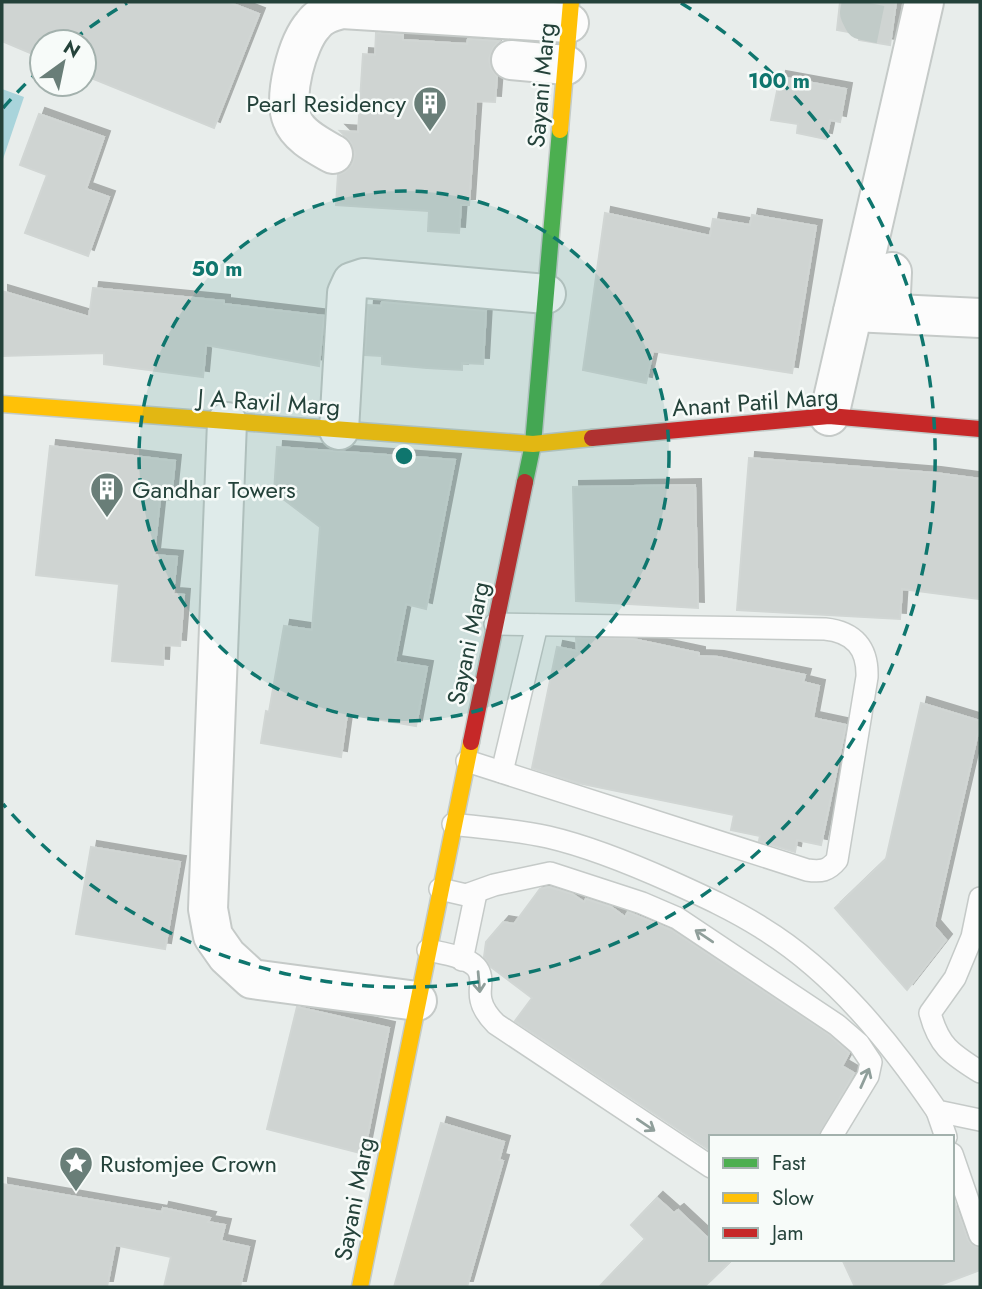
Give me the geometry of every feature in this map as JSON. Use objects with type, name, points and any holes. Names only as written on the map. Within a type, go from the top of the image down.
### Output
[{"type":"main road","name":"Sayani Marg","points":[[360,1287],[533,444],[570,13]]},
{"type":"main road","name":"J A Ravil Marg","points":[[2,404],[533,444]]},
{"type":"main road","name":"Anant Patil Marg","points":[[533,444],[829,415],[980,429]]},
{"type":"street","points":[[333,154],[309,141],[292,121],[288,96],[304,41],[313,24],[326,14],[342,9],[570,13]]},
{"type":"street","points":[[872,312],[913,20]]},
{"type":"street","points":[[511,60],[566,65]]},
{"type":"street","points":[[829,415],[872,312],[892,272]]},
{"type":"street","points":[[339,430],[347,293],[352,282],[364,278],[546,294]]},
{"type":"street","points":[[872,312],[980,318]]},
{"type":"street","points":[[227,422],[208,909],[213,936],[228,956],[252,979],[417,1001]]},
{"type":"lane","points":[[467,761],[807,870],[821,872],[830,869],[837,860],[867,677],[864,650],[852,640],[837,630],[825,629],[495,624]]},
{"type":"lane","points":[[502,772],[537,625]]},
{"type":"lane","points":[[453,824],[546,837],[627,861],[712,900],[762,928],[839,990],[901,1059],[937,1111],[945,1135]]},
{"type":"lane","points":[[440,889],[466,895],[506,882],[550,873],[642,903],[677,918],[827,1018],[859,1044],[871,1062],[868,1076],[832,1135]]},
{"type":"lane","points":[[462,960],[476,893]]},
{"type":"lane","points":[[980,898],[972,937],[955,978],[930,1013],[935,1033],[948,1051],[980,1072]]},
{"type":"lane","points":[[428,950],[462,960],[477,968],[482,979],[481,999],[485,1011],[496,1024],[709,1166]]},
{"type":"lane","points":[[937,1111],[980,1120]]},
{"type":"lane","points":[[954,1160],[980,1235]]},
{"type":"water","points":[[2,89],[24,97],[2,162]]},
{"type":"building","points":[[2,2],[228,2],[259,14],[214,128],[98,81],[98,28],[28,28],[28,52],[2,41]]},
{"type":"building","points":[[840,2],[896,2],[890,45],[859,40],[860,34],[837,30]]},
{"type":"building","name":"Pearl Residency","points":[[376,33],[403,35],[403,40],[467,44],[468,39],[499,41],[489,59],[491,69],[497,76],[495,102],[476,101],[469,205],[461,205],[459,233],[428,231],[429,211],[336,205],[338,175],[352,165],[355,154],[351,142],[340,131],[358,132],[363,54],[375,55]]},
{"type":"building","points":[[780,77],[846,89],[840,122],[830,120],[826,139],[797,133],[798,124],[771,120]]},
{"type":"building","points":[[39,114],[104,137],[86,189],[109,197],[88,256],[25,233],[47,175],[20,165]]},
{"type":"building","points":[[605,213],[710,236],[713,219],[750,225],[752,215],[816,226],[792,373],[653,351],[646,383],[583,370]]},
{"type":"building","points":[[93,288],[224,301],[224,304],[324,316],[319,366],[206,345],[203,377],[104,364],[104,353],[2,356],[2,291],[89,317]]},
{"type":"building","points":[[382,302],[486,311],[483,364],[462,363],[462,370],[427,368],[382,364],[382,356],[365,355],[368,305],[381,306]]},
{"type":"building","name":"Gandhar Towers","points":[[50,446],[175,461],[171,500],[160,499],[154,555],[177,557],[173,594],[184,595],[180,646],[164,645],[163,665],[112,661],[119,584],[36,575]]},
{"type":"building","points":[[277,447],[455,460],[426,609],[406,604],[395,662],[427,667],[416,726],[347,714],[341,757],[261,743],[284,626],[312,630],[320,527],[274,492]]},
{"type":"building","points":[[749,458],[980,479],[980,599],[902,589],[900,619],[737,610]]},
{"type":"building","points":[[695,485],[698,608],[576,601],[573,487]]},
{"type":"building","points":[[576,638],[633,639],[699,653],[699,656],[718,657],[805,675],[803,682],[819,686],[813,718],[846,725],[821,845],[797,840],[795,852],[759,841],[760,836],[731,830],[734,815],[578,783],[532,768],[557,647],[577,651]]},
{"type":"building","points":[[921,703],[980,721],[980,724],[934,926],[946,940],[907,990],[835,908],[886,859]]},
{"type":"building","points":[[91,847],[180,862],[165,949],[76,934]]},
{"type":"building","points":[[549,887],[572,894],[584,902],[586,899],[611,907],[625,917],[628,912],[671,930],[829,1035],[849,1053],[842,1066],[854,1073],[819,1135],[709,1135],[708,1149],[515,1021],[532,998],[491,967],[484,957],[486,942],[503,922],[514,924],[540,889]]},
{"type":"building","points":[[297,1007],[389,1028],[364,1154],[267,1129]]},
{"type":"building","points":[[441,1123],[504,1142],[499,1160],[503,1161],[467,1287],[394,1287]]},
{"type":"building","name":"Rustomjee Crown","points":[[2,1184],[162,1212],[163,1208],[210,1218],[208,1222],[225,1225],[221,1241],[249,1247],[240,1287],[164,1287],[171,1257],[115,1245],[107,1287],[2,1287]]},
{"type":"building","points":[[657,1198],[674,1213],[678,1210],[709,1239],[709,1261],[731,1261],[704,1287],[599,1287],[645,1239],[631,1225]]},
{"type":"building","points":[[954,1201],[968,1240],[980,1248],[980,1270],[935,1287],[855,1287],[843,1261],[954,1261]]},
{"type":"tunnel","points":[[861,2],[859,13],[863,21],[897,28]]},
{"type":"traffic: fast","points":[[525,482],[533,444],[560,130]]},
{"type":"traffic: slow","points":[[560,130],[571,2]]},
{"type":"traffic: slow","points":[[2,404],[533,444],[592,438]]},
{"type":"traffic: slow","points":[[360,1287],[471,742]]},
{"type":"traffic: jam","points":[[592,438],[829,416],[980,429]]},
{"type":"traffic: jam","points":[[471,742],[525,482]]},
{"type":"place","name":"Pearl Residency","points":[[430,133]]},
{"type":"place","name":"Gandhar Towers","points":[[107,519]]},
{"type":"place","name":"Rustomjee Crown","points":[[76,1193]]}]
